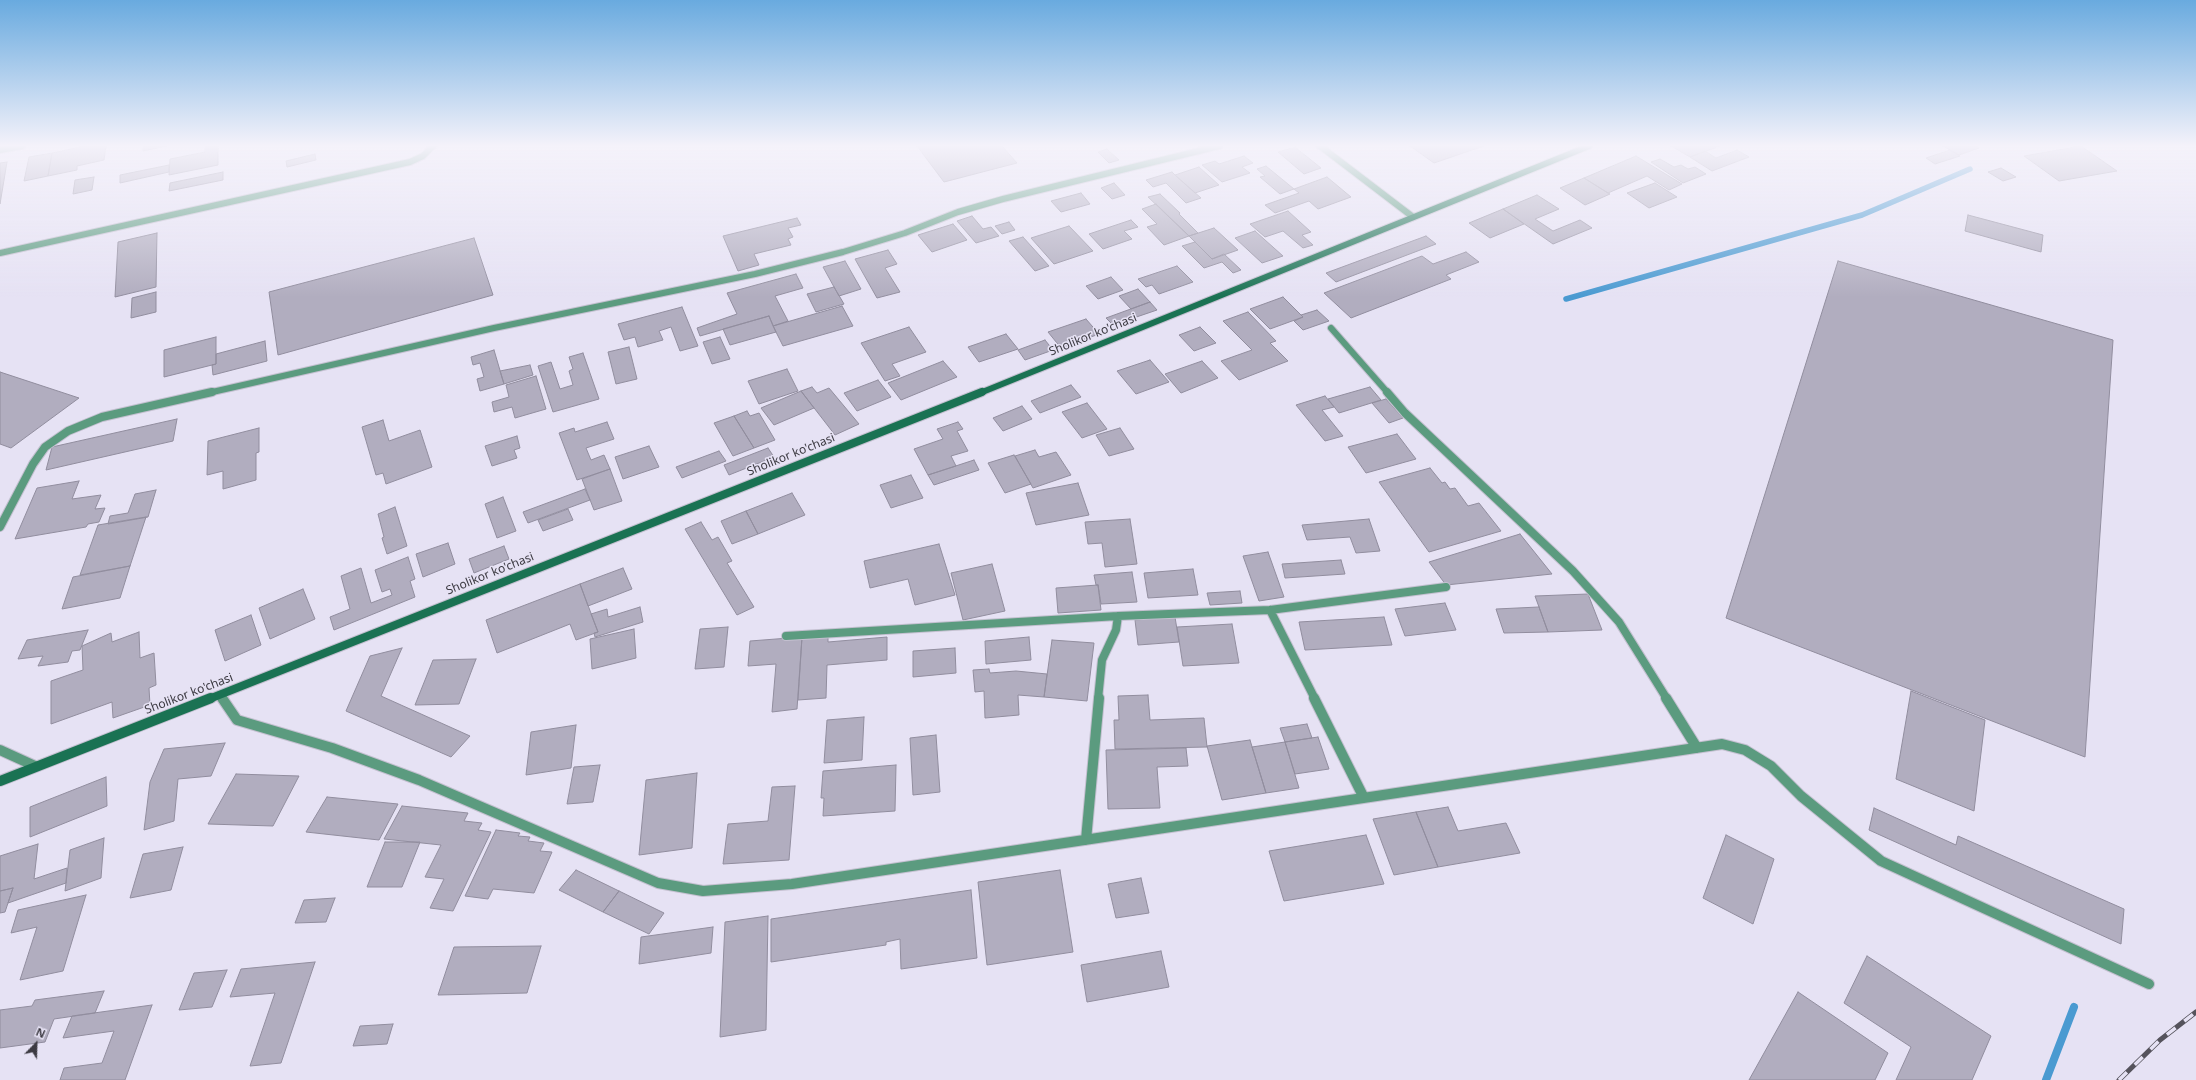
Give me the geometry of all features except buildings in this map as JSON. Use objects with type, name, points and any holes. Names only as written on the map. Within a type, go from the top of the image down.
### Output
[{"type":"street","points":[[0,253],[255,196]]},
{"type":"street","points":[[0,527],[33,464],[45,447],[68,431],[102,418],[494,328],[755,274],[850,250],[905,233],[958,212],[1014,196]]},
{"type":"street","points":[[1386,196],[1413,217]]},
{"type":"street","name":"Sholikor ko'chasi","points":[[0,781],[35,766],[220,696],[1133,332],[1464,196]]},
{"type":"street","points":[[1331,328],[1405,413],[1573,571],[1619,622],[1697,748]]},
{"type":"street","points":[[786,636],[1118,616],[1270,610],[1446,587]]},
{"type":"street","points":[[1270,610],[1364,798]]},
{"type":"street","points":[[1086,840],[1102,660],[1116,630],[1118,616]]},
{"type":"street","points":[[220,696],[237,720],[332,748],[419,780],[658,884],[703,891],[792,884],[1722,744],[1745,750],[1771,766],[1801,796],[1881,861],[2149,984]]},
{"type":"street","points":[[0,750],[35,766]]},
{"type":"waterway","points":[[1566,299],[1862,215],[1906,196]]},
{"type":"waterway","points":[[2046,1080],[2074,1007]]},
{"type":"railway","points":[[2119,1080],[2160,1040],[2196,1012]]}]
